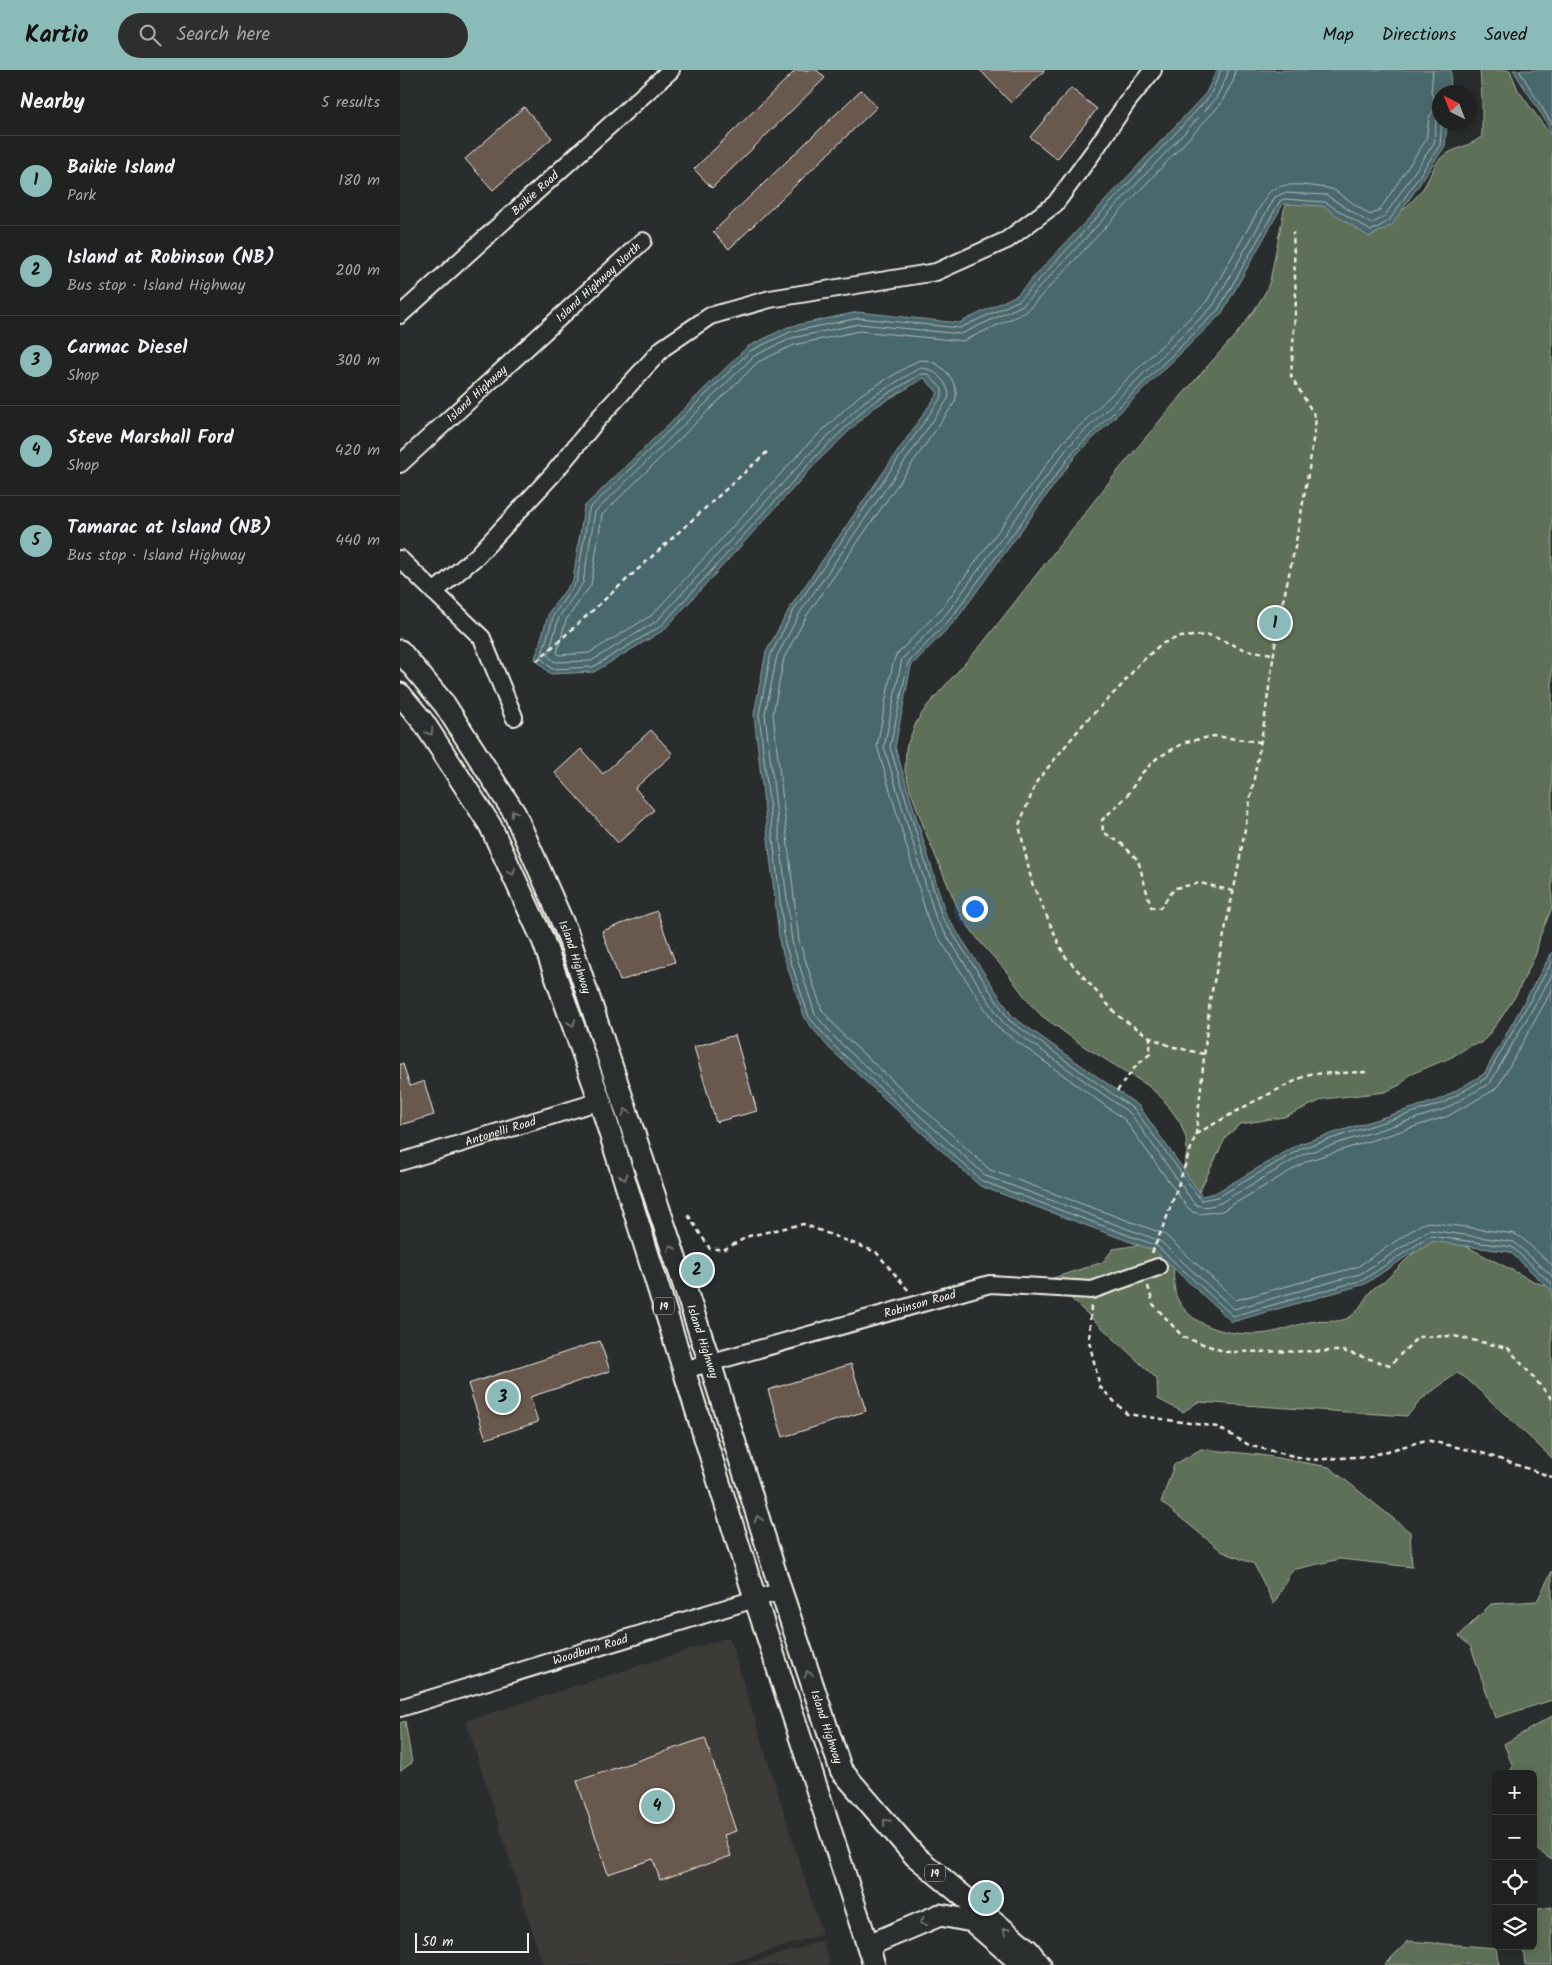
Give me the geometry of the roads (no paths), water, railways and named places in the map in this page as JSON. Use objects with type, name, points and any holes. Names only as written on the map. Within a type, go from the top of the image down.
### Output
[{"type":"main road","name":"Island Highway","points":[[400,651],[445,705],[515,814],[568,935],[710,1363],[781,1591],[840,1770],[915,1856],[1028,1950],[1040,1965]]},
{"type":"main road","name":"Island Highway","points":[[400,694],[424,723],[490,825],[543,940],[600,1100],[755,1598],[871,1955]]},
{"type":"main road","points":[[871,1955],[940,1915],[972,1921],[1023,1965]]},
{"type":"street","name":"Baikie Road","points":[[400,314],[671,70]]},
{"type":"street","points":[[434,592],[477,556],[553,474],[599,418],[663,348],[710,316],[770,299],[936,272],[1007,240],[1054,204],[1152,70]]},
{"type":"street","name":"Island Highway North","points":[[552,324],[643,241]]},
{"type":"street","name":"Island Highway","points":[[400,464],[552,324]]},
{"type":"street","points":[[400,559],[482,638],[514,717]]},
{"type":"street","name":"Antonelli Road","points":[[400,1162],[600,1100]]},
{"type":"street","name":"Robinson Road","points":[[684,1370],[990,1284],[1092,1290],[1151,1269]]},
{"type":"street","name":"Woodburn Road","points":[[400,1708],[781,1591]]},
{"type":"water","points":[[1217,70],[1451,70],[1450,85],[1432,85],[1432,130],[1446,130],[1445,146],[1392,225],[1369,237],[1323,206],[1283,204],[1222,313],[1076,455],[956,620],[911,666],[895,747],[946,915],[1013,1017],[1139,1106],[1202,1196],[1215,1193],[1299,1144],[1441,1099],[1484,1074],[1552,952],[1552,1291],[1510,1252],[1430,1241],[1365,1284],[1232,1322],[1155,1251],[980,1186],[829,1048],[805,1019],[780,945],[754,714],[766,652],[791,606],[938,393],[924,378],[872,409],[820,459],[664,630],[594,672],[550,674],[535,659],[549,612],[573,580],[584,507],[747,347],[788,327],[858,312],[959,323],[1017,295],[1206,93]]},
{"type":"water","points":[[1513,70],[1552,70],[1552,136],[1545,120]]},
{"type":"place","name":"Baikie Island","points":[[1275,623]]},
{"type":"place","name":"Island at Robinson (NB)","points":[[697,1270]]},
{"type":"place","name":"Carmac Diesel","points":[[503,1397]]},
{"type":"place","name":"Steve Marshall Ford","points":[[657,1806]]},
{"type":"place","name":"Tamarac at Island (NB)","points":[[986,1898]]}]
